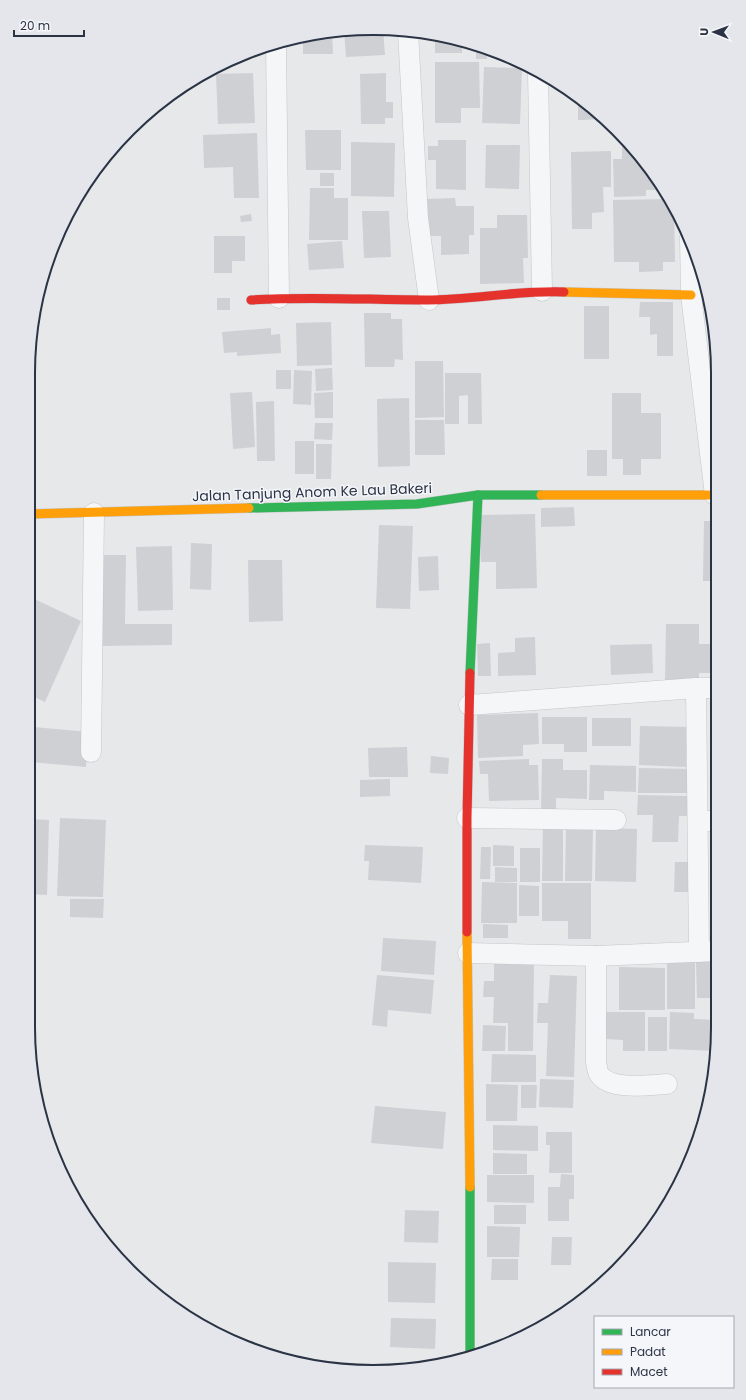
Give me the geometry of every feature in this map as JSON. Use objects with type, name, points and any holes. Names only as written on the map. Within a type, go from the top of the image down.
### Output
[{"type":"street","points":[[408,37],[418,218],[429,300]]},
{"type":"street","points":[[276,50],[279,298]]},
{"type":"street","points":[[538,78],[542,291]]},
{"type":"street","points":[[690,257],[691,295],[711,462]]},
{"type":"street","points":[[251,300],[279,298],[429,300],[542,291],[691,295]]},
{"type":"street","points":[[470,1350],[471,1268],[467,818],[469,705],[478,495]]},
{"type":"street","name":"Jalan Tanjung Anom Ke Lau Bakeri","points":[[35,514],[417,504],[478,495],[711,495]]},
{"type":"street","points":[[91,752],[94,513]]},
{"type":"street","points":[[468,953],[596,956],[708,952],[707,821],[696,688]]},
{"type":"street","points":[[469,705],[711,688]]},
{"type":"street","points":[[467,818],[616,820]]},
{"type":"street","points":[[596,956],[596,1062],[599,1074],[607,1081],[620,1085],[667,1084]]},
{"type":"building","points":[[383,35],[385,55],[346,57],[344,37]]},
{"type":"building","points":[[332,38],[333,54],[303,54],[303,42]]},
{"type":"building","points":[[435,40],[462,48],[462,53],[435,53]]},
{"type":"building","points":[[476,51],[487,55],[487,59],[476,59]]},
{"type":"building","points":[[435,62],[479,62],[480,108],[461,108],[461,123],[435,123]]},
{"type":"building","points":[[484,67],[517,68],[522,70],[520,124],[482,123]]},
{"type":"building","points":[[253,73],[255,123],[218,124],[216,74]]},
{"type":"building","points":[[386,73],[386,102],[393,102],[393,118],[385,118],[385,124],[361,124],[360,74]]},
{"type":"building","points":[[578,104],[596,119],[578,120]]},
{"type":"building","points":[[305,130],[341,130],[341,170],[306,170]]},
{"type":"building","points":[[257,133],[259,198],[234,198],[233,167],[204,168],[203,135]]},
{"type":"building","points":[[438,140],[466,140],[466,190],[436,189],[436,160],[428,160],[428,146],[438,146]]},
{"type":"building","points":[[351,142],[395,143],[394,197],[351,196]]},
{"type":"building","points":[[486,145],[520,145],[519,189],[485,188]]},
{"type":"building","points":[[622,145],[641,167],[657,190],[646,190],[646,196],[614,197],[613,159],[622,159]]},
{"type":"building","points":[[611,151],[611,187],[603,187],[604,212],[592,213],[592,229],[572,229],[571,152]]},
{"type":"building","points":[[320,173],[334,173],[334,186],[320,186]]},
{"type":"building","points":[[310,188],[334,188],[334,198],[348,198],[348,240],[309,240]]},
{"type":"building","points":[[455,198],[456,206],[474,206],[474,235],[469,235],[469,254],[441,255],[441,236],[428,236],[427,199]]},
{"type":"building","points":[[663,199],[674,220],[675,262],[663,262],[663,271],[639,272],[639,262],[614,262],[613,200]]},
{"type":"building","points":[[362,211],[389,211],[391,257],[364,258]]},
{"type":"building","points":[[251,214],[252,221],[241,222],[240,216]]},
{"type":"building","points":[[497,215],[527,215],[528,258],[523,258],[524,283],[480,284],[480,228],[497,228]]},
{"type":"building","points":[[214,236],[245,236],[245,261],[232,261],[232,273],[214,273]]},
{"type":"building","points":[[342,241],[344,268],[309,270],[307,244]]},
{"type":"building","points":[[217,298],[230,298],[230,310],[217,310]]},
{"type":"building","points":[[640,302],[673,302],[673,356],[657,356],[657,334],[650,335],[650,317],[639,317]]},
{"type":"building","points":[[584,306],[609,306],[609,359],[584,359]]},
{"type":"building","points":[[364,313],[391,313],[391,319],[402,319],[403,360],[395,359],[394,367],[365,367]]},
{"type":"building","points":[[331,322],[332,365],[297,366],[296,323]]},
{"type":"building","points":[[271,328],[271,335],[280,334],[281,353],[237,356],[237,352],[224,353],[222,332]]},
{"type":"building","points":[[415,361],[443,361],[444,417],[415,418]]},
{"type":"building","points":[[332,368],[333,390],[316,391],[315,369]]},
{"type":"building","points":[[276,370],[291,370],[291,389],[276,389]]},
{"type":"building","points":[[294,370],[312,371],[311,405],[293,404]]},
{"type":"building","points":[[445,373],[481,373],[482,424],[468,424],[468,395],[459,396],[459,424],[445,424]]},
{"type":"building","points":[[252,392],[255,447],[233,449],[230,393]]},
{"type":"building","points":[[333,392],[333,418],[315,418],[314,393]]},
{"type":"building","points":[[612,393],[641,393],[641,413],[661,413],[661,459],[641,459],[641,475],[623,475],[623,459],[612,459]]},
{"type":"building","points":[[409,398],[410,466],[378,467],[377,399]]},
{"type":"building","points":[[274,401],[275,461],[257,461],[256,402]]},
{"type":"building","points":[[415,420],[444,420],[445,455],[415,455]]},
{"type":"building","points":[[315,423],[333,423],[332,440],[314,439]]},
{"type":"building","points":[[295,441],[314,441],[314,474],[295,474]]},
{"type":"building","points":[[316,444],[332,444],[331,479],[316,479]]},
{"type":"building","points":[[587,450],[607,450],[607,476],[587,476]]},
{"type":"building","points":[[574,507],[575,526],[541,527],[541,508]]},
{"type":"building","points":[[535,514],[537,588],[496,589],[496,562],[481,562],[480,515]]},
{"type":"building","points":[[704,521],[711,521],[711,581],[703,581]]},
{"type":"building","points":[[379,525],[413,526],[410,609],[376,608]]},
{"type":"building","points":[[191,543],[212,544],[211,590],[190,589]]},
{"type":"building","points":[[172,546],[173,610],[138,611],[136,547]]},
{"type":"building","points":[[98,555],[126,555],[125,624],[172,624],[172,645],[99,646]]},
{"type":"building","points":[[438,556],[439,590],[419,591],[418,557]]},
{"type":"building","points":[[248,560],[282,560],[283,621],[249,622]]},
{"type":"building","points":[[35,599],[81,621],[45,702],[35,697]]},
{"type":"building","points":[[666,624],[699,624],[699,644],[711,644],[711,673],[699,673],[699,681],[665,681]]},
{"type":"building","points":[[535,637],[536,675],[498,676],[498,653],[515,652],[515,638]]},
{"type":"building","points":[[490,643],[491,676],[478,676],[477,644]]},
{"type":"building","points":[[652,644],[653,673],[611,675],[610,645]]},
{"type":"building","points":[[538,713],[539,744],[523,745],[523,756],[478,758],[477,715]]},
{"type":"building","points":[[542,717],[587,717],[587,752],[564,752],[564,744],[542,744]]},
{"type":"building","points":[[592,718],[631,718],[631,746],[592,746]]},
{"type":"building","points":[[640,726],[692,727],[691,751],[686,751],[686,767],[639,765]]},
{"type":"building","points":[[35,727],[89,732],[86,767],[35,762]]},
{"type":"building","points":[[407,747],[408,777],[369,777],[368,748]]},
{"type":"building","points":[[431,756],[449,758],[448,774],[430,773]]},
{"type":"building","points":[[529,759],[529,765],[538,765],[539,800],[489,801],[488,774],[480,774],[479,761]]},
{"type":"building","points":[[542,759],[563,759],[563,770],[587,770],[587,799],[556,798],[556,813],[541,812]]},
{"type":"building","points":[[590,765],[636,766],[636,792],[604,791],[604,800],[589,800]]},
{"type":"building","points":[[639,768],[691,769],[690,793],[638,793]]},
{"type":"building","points":[[390,779],[390,796],[360,797],[360,780]]},
{"type":"building","points":[[638,795],[688,796],[687,816],[679,816],[678,842],[652,842],[653,815],[637,815]]},
{"type":"building","points":[[60,818],[106,820],[103,897],[57,896]]},
{"type":"building","points":[[35,819],[49,820],[47,895],[35,894]]},
{"type":"building","points":[[543,824],[563,824],[563,881],[542,881]]},
{"type":"building","points":[[566,826],[593,826],[592,881],[565,881]]},
{"type":"building","points":[[596,828],[637,829],[636,882],[595,881]]},
{"type":"building","points":[[365,845],[423,847],[421,883],[368,880],[369,861],[364,861]]},
{"type":"building","points":[[493,845],[514,846],[514,866],[493,866]]},
{"type":"building","points":[[481,847],[491,847],[490,879],[480,879]]},
{"type":"building","points":[[520,848],[540,848],[540,882],[520,882]]},
{"type":"building","points":[[675,862],[693,862],[693,892],[674,892]]},
{"type":"building","points":[[495,867],[517,868],[517,882],[495,882]]},
{"type":"building","points":[[482,882],[517,883],[517,923],[481,923]]},
{"type":"building","points":[[542,883],[591,883],[591,939],[568,939],[568,921],[542,921]]},
{"type":"building","points":[[519,885],[539,886],[539,916],[519,916]]},
{"type":"building","points":[[70,899],[104,899],[103,918],[70,917]]},
{"type":"building","points":[[483,924],[508,925],[508,938],[483,938]]},
{"type":"building","points":[[383,938],[436,941],[434,975],[381,971]]},
{"type":"building","points":[[667,956],[695,957],[695,1009],[667,1009]]},
{"type":"building","points":[[494,960],[534,961],[533,1051],[508,1051],[508,1023],[493,1023],[494,997],[483,997],[484,981],[494,981]]},
{"type":"building","points":[[696,962],[711,962],[711,998],[697,998]]},
{"type":"building","points":[[619,967],[665,968],[665,1010],[619,1010]]},
{"type":"building","points":[[377,975],[434,980],[431,1014],[388,1010],[387,1027],[372,1025]]},
{"type":"building","points":[[550,975],[577,976],[574,1077],[546,1076],[548,1023],[537,1023],[538,1003],[548,1003]]},
{"type":"building","points":[[606,1012],[645,1012],[645,1051],[623,1051],[623,1040],[606,1039]]},
{"type":"building","points":[[670,1012],[694,1013],[694,1019],[711,1020],[710,1051],[669,1049]]},
{"type":"building","points":[[648,1017],[667,1017],[667,1051],[648,1051]]},
{"type":"building","points":[[483,1025],[506,1026],[505,1051],[482,1051]]},
{"type":"building","points":[[492,1054],[536,1055],[536,1082],[491,1082]]},
{"type":"building","points":[[540,1079],[574,1080],[573,1108],[539,1107]]},
{"type":"building","points":[[486,1084],[518,1085],[517,1121],[486,1121]]},
{"type":"building","points":[[521,1085],[537,1085],[536,1108],[521,1108]]},
{"type":"building","points":[[375,1106],[446,1112],[443,1149],[371,1143]]},
{"type":"building","points":[[493,1125],[538,1126],[538,1151],[493,1150]]},
{"type":"building","points":[[546,1132],[572,1132],[572,1173],[549,1173],[550,1145],[546,1145]]},
{"type":"building","points":[[493,1153],[527,1154],[527,1174],[493,1174]]},
{"type":"building","points":[[561,1174],[574,1175],[574,1199],[569,1199],[569,1221],[548,1221],[548,1187],[560,1187]]},
{"type":"building","points":[[487,1175],[534,1175],[534,1203],[487,1202]]},
{"type":"building","points":[[494,1205],[526,1205],[526,1224],[494,1224]]},
{"type":"building","points":[[405,1210],[439,1211],[438,1243],[404,1242]]},
{"type":"building","points":[[487,1226],[520,1227],[519,1257],[487,1257]]},
{"type":"building","points":[[552,1237],[572,1237],[571,1265],[551,1265]]},
{"type":"building","points":[[492,1259],[518,1259],[518,1280],[491,1280]]},
{"type":"building","points":[[388,1262],[436,1263],[435,1303],[388,1302]]},
{"type":"building","points":[[391,1318],[436,1319],[435,1349],[390,1347]]},
{"type":"traffic: fast","points":[[249,508],[417,504],[478,495],[541,495]]},
{"type":"traffic: fast","points":[[470,673],[478,495]]},
{"type":"traffic: fast","points":[[470,1187],[470,1350]]},
{"type":"traffic: slow","points":[[564,292],[691,295]]},
{"type":"traffic: slow","points":[[541,495],[711,495]]},
{"type":"traffic: slow","points":[[35,514],[249,508]]},
{"type":"traffic: slow","points":[[467,932],[470,1187]]},
{"type":"traffic: jam","points":[[251,300],[317,298],[444,300],[530,292],[564,292]]},
{"type":"traffic: jam","points":[[467,932],[467,818],[470,673]]}]
